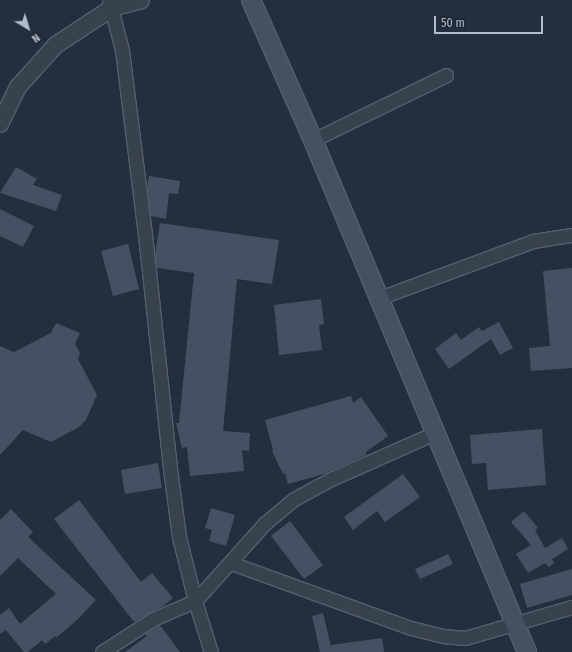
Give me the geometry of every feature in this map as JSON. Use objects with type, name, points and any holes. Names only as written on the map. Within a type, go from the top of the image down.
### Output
[{"type":"main road","points":[[251,0],[313,140],[435,433],[517,624],[527,652]]},
{"type":"street","points":[[0,124],[18,87],[56,45],[111,4],[141,0]]},
{"type":"street","points":[[111,4],[122,50],[145,234],[179,537],[195,600],[211,652]]},
{"type":"street","points":[[313,140],[446,75]]},
{"type":"street","points":[[379,298],[533,241],[572,235]]},
{"type":"street","points":[[102,652],[153,619],[195,600],[231,563],[264,524],[294,499],[330,479],[435,433]]},
{"type":"street","points":[[231,563],[411,628],[444,636],[465,638],[572,607]]},
{"type":"building","points":[[16,167],[37,179],[33,185],[62,195],[56,211],[0,193]]},
{"type":"building","points":[[149,176],[180,181],[178,194],[169,193],[166,219],[151,216],[147,187]]},
{"type":"building","points":[[0,209],[34,226],[23,247],[0,236]]},
{"type":"building","points":[[160,223],[279,240],[272,284],[237,279],[223,431],[250,433],[249,451],[242,450],[244,471],[190,476],[187,447],[182,448],[176,423],[179,423],[194,273],[157,268],[155,255]]},
{"type":"building","points":[[128,244],[139,289],[113,296],[101,251]]},
{"type":"building","points":[[572,268],[572,368],[531,371],[529,348],[550,346],[543,271]]},
{"type":"building","points":[[321,299],[324,324],[319,325],[322,350],[279,355],[274,305]]},
{"type":"building","points":[[499,322],[513,348],[500,355],[491,339],[449,369],[435,349],[456,333],[461,340],[479,327],[482,331]]},
{"type":"building","points":[[56,323],[80,333],[75,344],[80,353],[78,359],[97,395],[86,420],[79,427],[51,442],[23,430],[0,455],[0,346],[14,352],[51,333]]},
{"type":"building","points":[[351,396],[353,403],[361,397],[388,436],[366,452],[366,455],[324,474],[288,484],[285,473],[283,474],[272,451],[265,420]]},
{"type":"building","points":[[542,429],[546,485],[488,490],[486,463],[472,464],[470,435]]},
{"type":"building","points":[[158,463],[162,488],[125,494],[121,470]]},
{"type":"building","points":[[403,474],[420,497],[385,522],[377,511],[353,530],[344,517]]},
{"type":"building","points":[[79,500],[141,582],[152,573],[173,598],[163,606],[134,622],[54,519]]},
{"type":"building","points":[[211,508],[235,515],[226,546],[209,541],[212,530],[205,528]]},
{"type":"building","points":[[11,509],[33,532],[28,537],[96,600],[77,620],[56,638],[55,636],[45,644],[42,640],[28,652],[24,652],[6,630],[0,634],[0,615],[9,608],[20,624],[56,594],[18,558],[0,576],[0,520]]},
{"type":"building","points":[[524,511],[538,528],[535,530],[545,548],[562,538],[568,549],[552,559],[554,563],[549,567],[545,563],[528,573],[516,554],[531,545],[511,522]]},
{"type":"building","points":[[290,521],[323,565],[304,579],[271,536]]},
{"type":"building","points":[[448,554],[453,564],[420,579],[415,569]]},
{"type":"building","points":[[572,569],[572,595],[527,608],[520,584]]},
{"type":"building","points":[[323,613],[332,651],[331,645],[382,638],[384,652],[320,652],[312,616]]},
{"type":"building","points":[[160,625],[180,652],[125,652],[147,636],[145,634]]}]
